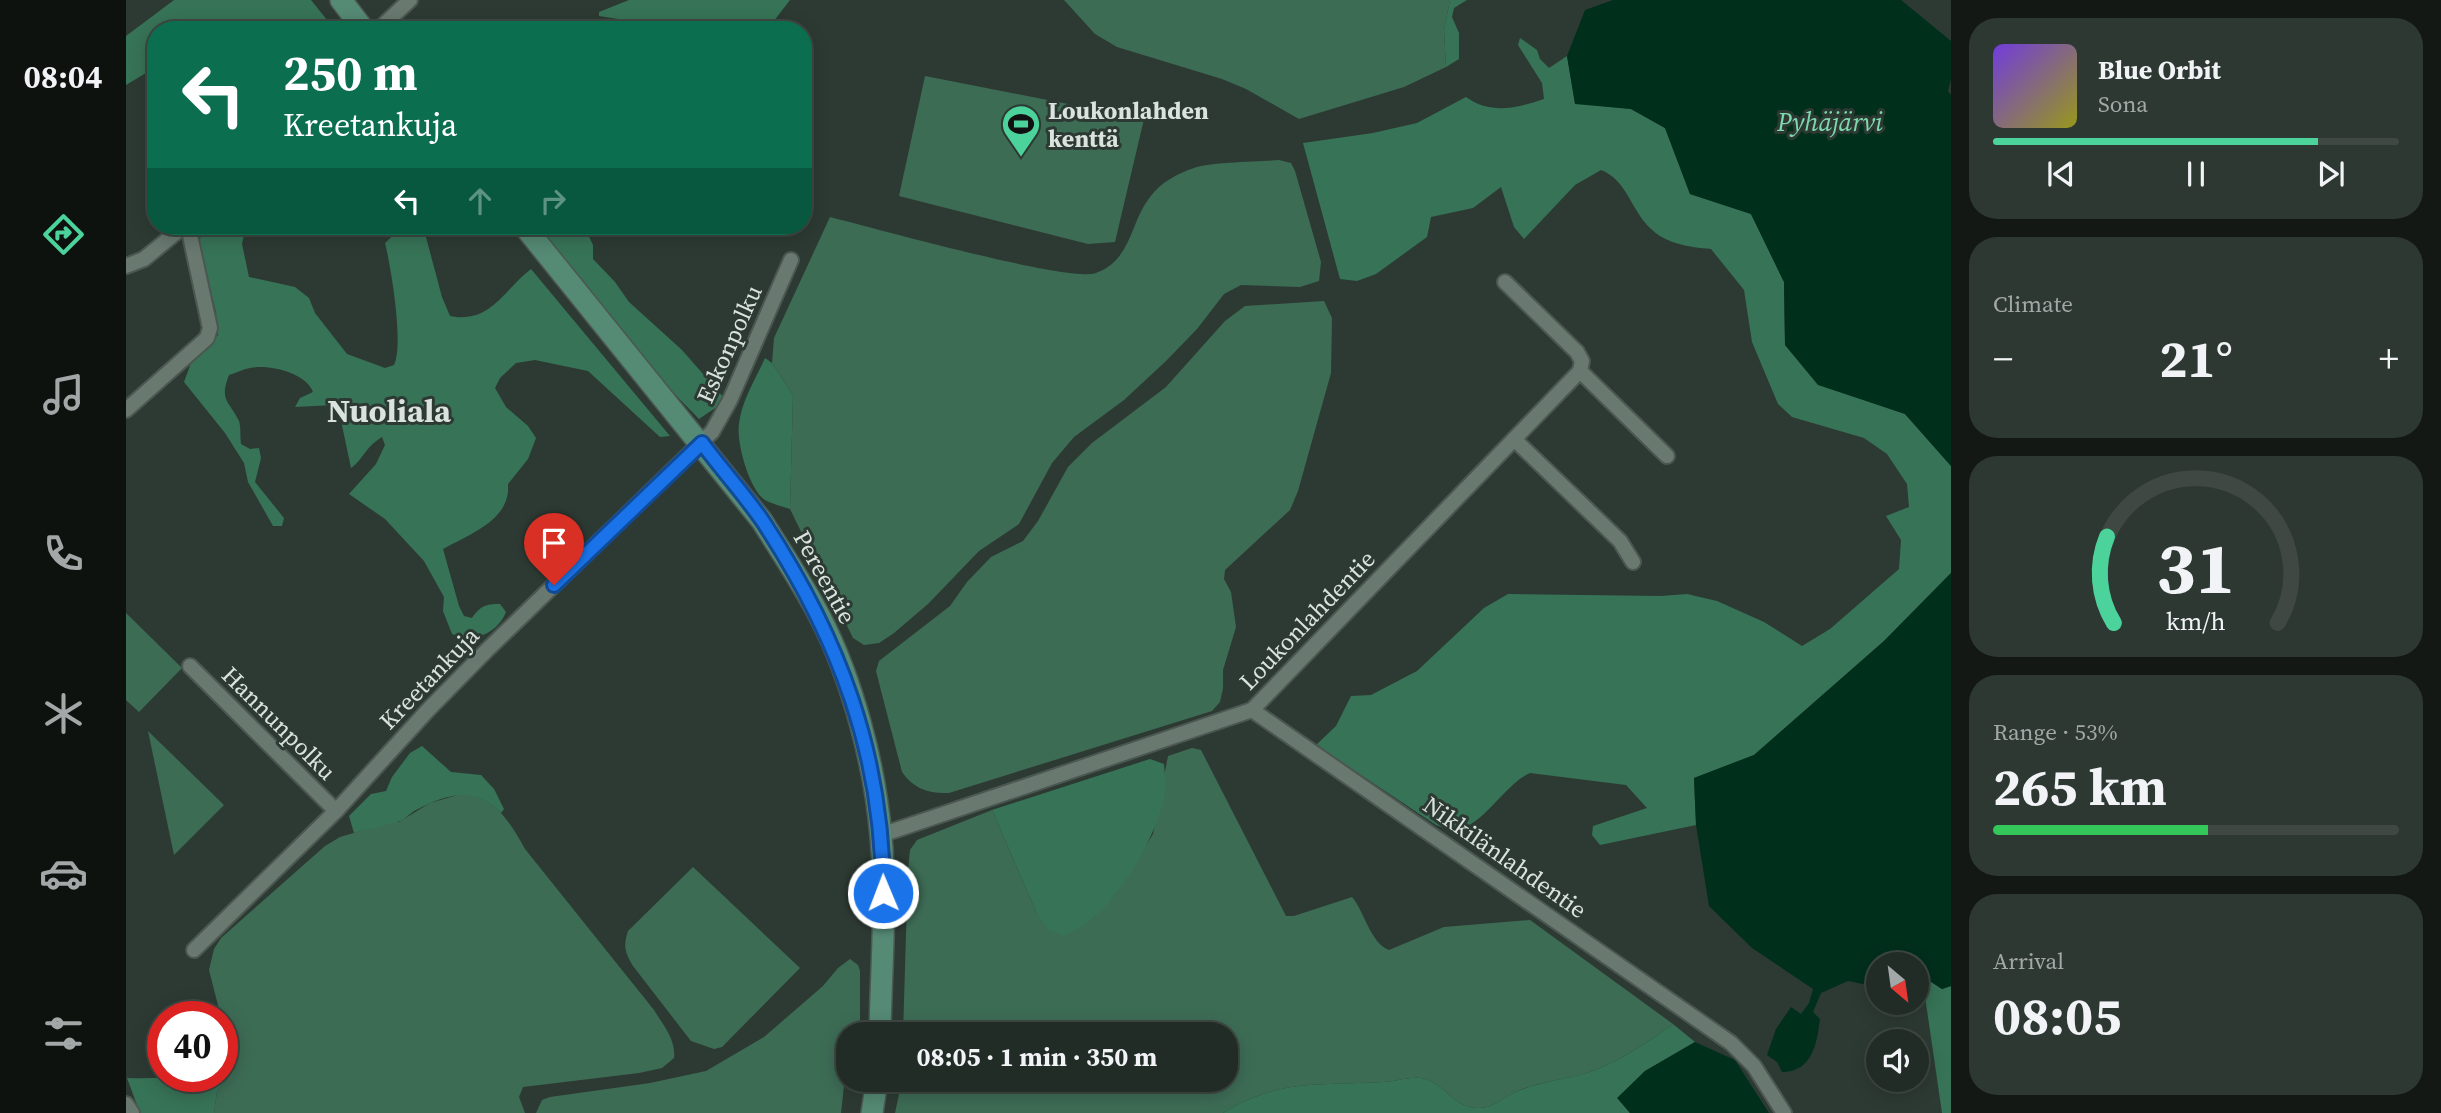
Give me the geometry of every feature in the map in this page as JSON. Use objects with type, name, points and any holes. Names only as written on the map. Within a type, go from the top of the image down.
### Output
[{"type":"street","points":[[341,0],[357,21]]},
{"type":"street","points":[[388,21],[410,0]]},
{"type":"street","points":[[126,266],[144,259],[175,235]]},
{"type":"street","points":[[126,410],[207,338],[210,328],[188,235]]},
{"type":"street","name":"Pereentie","points":[[531,235],[702,443],[762,521],[826,630],[842,669],[859,725],[878,806],[883,893],[880,1022]]},
{"type":"street","name":"Eskonpolku","points":[[702,443],[718,424],[730,400],[791,260]]},
{"type":"street","points":[[1505,282],[1580,356],[1583,364],[1580,371],[1667,456]]},
{"type":"street","name":"Loukonlahdentie","points":[[881,835],[1252,710],[1580,371]]},
{"type":"street","points":[[1514,439],[1620,541],[1633,562]]},
{"type":"street","name":"Kreetankuja","points":[[194,950],[337,811],[471,666],[702,443]]},
{"type":"street","name":"Hannunpolku","points":[[190,666],[337,811]]},
{"type":"street","name":"Nikkilänlahdentie","points":[[1252,710],[1731,1043],[1754,1066],[1784,1113]]},
{"type":"street","points":[[872,1113],[875,1092]]},
{"type":"street","points":[[126,1104],[132,1113]]},
{"type":"shaded area","points":[[174,0],[311,0],[328,21],[147,21],[147,72],[126,85],[126,36]]},
{"type":"shaded area","points":[[629,0],[790,0],[774,21],[622,21],[599,16],[599,12]]},
{"type":"shaded area","points":[[1064,0],[1450,0],[1444,30],[1446,67],[1404,87],[1299,119],[1246,89],[1222,79],[1117,47],[1095,34]]},
{"type":"shaded area","points":[[1450,0],[1467,0],[1454,8],[1452,17],[1459,33],[1459,59],[1446,67],[1444,30]]},
{"type":"shaded area","points":[[1520,38],[1537,50],[1540,59],[1549,68],[1567,56],[1575,103],[1631,109],[1665,128],[1690,194],[1751,214],[1784,282],[1785,345],[1818,384],[1905,414],[1951,466],[1951,573],[1884,641],[1754,755],[1694,778],[1696,825],[1600,845],[1592,835],[1593,826],[1647,808],[1626,785],[1530,773],[1512,786],[1477,820],[1452,830],[1436,825],[1316,745],[1336,726],[1351,696],[1371,695],[1417,671],[1484,608],[1508,594],[1687,594],[1717,601],[1764,622],[1802,646],[1830,629],[1899,569],[1901,540],[1886,516],[1909,507],[1907,484],[1887,454],[1864,438],[1792,417],[1778,404],[1752,342],[1744,290],[1711,249],[1678,244],[1663,238],[1650,228],[1623,188],[1601,170],[1575,185],[1524,239],[1514,227],[1501,187],[1473,208],[1431,217],[1427,237],[1376,274],[1357,281],[1340,279],[1303,143],[1373,133],[1417,123],[1466,97],[1475,103],[1495,108],[1514,107],[1544,99],[1542,83],[1518,45]]},
{"type":"shaded area","name":"Loukonlahden kenttä","points":[[925,76],[1144,119],[1115,242],[1088,244],[899,196]]},
{"type":"shaded area","points":[[1279,160],[1291,163],[1295,171],[1321,262],[1319,281],[1300,287],[1241,285],[1224,294],[1197,329],[1166,361],[1124,400],[1074,437],[1052,463],[1019,524],[979,551],[928,604],[894,633],[879,643],[864,645],[853,638],[790,509],[793,395],[772,363],[774,338],[830,217],[1049,270],[1096,273],[1117,259],[1129,240],[1143,207],[1154,192],[1170,179],[1201,166]]},
{"type":"shaded area","points":[[201,235],[244,235],[242,244],[249,277],[295,287],[309,298],[315,313],[347,354],[385,368],[394,365],[398,341],[393,287],[385,243],[393,235],[425,235],[442,297],[450,316],[476,315],[486,310],[531,269],[670,436],[660,437],[588,371],[535,360],[516,363],[500,378],[495,388],[506,407],[528,426],[536,438],[528,459],[508,484],[507,497],[496,516],[476,531],[443,549],[464,616],[472,618],[481,608],[491,604],[500,604],[506,612],[497,626],[484,635],[460,637],[452,634],[443,611],[444,597],[424,561],[385,519],[349,494],[376,464],[385,445],[382,437],[351,468],[340,416],[334,405],[295,407],[300,398],[313,392],[309,385],[286,371],[258,367],[229,375],[225,395],[239,421],[241,444],[250,449],[259,448],[261,458],[255,482],[284,518],[282,526],[273,526],[248,482],[244,463],[225,433],[184,382],[191,363],[218,335],[216,312],[199,243]]},
{"type":"shaded area","points":[[544,235],[588,235],[593,245],[593,259],[615,282],[629,302],[682,350],[724,398],[721,404],[699,419],[658,377]]},
{"type":"shaded area","points":[[1324,301],[1332,318],[1331,373],[1298,491],[1290,510],[1225,570],[1224,579],[1231,592],[1236,627],[1223,670],[1220,702],[1212,711],[949,793],[935,793],[912,783],[902,772],[876,671],[879,661],[950,606],[967,582],[991,557],[1023,541],[1038,521],[1068,467],[1092,443],[1166,387],[1225,321],[1245,306]]},
{"type":"shaded area","points":[[765,358],[772,363],[793,395],[790,509],[759,495],[745,465],[740,442],[739,424],[743,407]]},
{"type":"shaded area","points":[[126,613],[182,668],[139,712],[126,700]]},
{"type":"shaded area","points":[[148,731],[224,805],[174,855]]},
{"type":"shaded area","points":[[422,746],[451,772],[481,775],[494,789],[504,809],[501,813],[481,798],[460,795],[427,804],[400,821],[354,833],[349,816],[371,794],[386,791],[392,777],[410,753]]},
{"type":"shaded area","points":[[1192,748],[1201,750],[1286,916],[1294,916],[1352,897],[1377,941],[1389,950],[1444,927],[1530,920],[1673,1024],[1633,1051],[1601,1068],[1526,1088],[1495,1104],[1479,1108],[1463,1105],[1432,1082],[1415,1078],[1282,1089],[1243,1102],[1223,1113],[895,1113],[899,1092],[1238,1092],[1238,1022],[903,1022],[908,869],[910,850],[917,840],[992,810],[1037,914],[1092,919],[1116,893],[1153,834],[1168,756]]},
{"type":"shaded area","points":[[1150,759],[1164,764],[1165,793],[1154,829],[1137,863],[1115,895],[1089,922],[1064,936],[1049,930],[1037,914],[992,810]]},
{"type":"shaded area","points":[[461,794],[483,799],[500,812],[525,849],[654,1010],[671,1038],[674,1058],[662,1068],[639,1073],[523,1087],[519,1097],[525,1113],[214,1113],[217,1092],[238,1092],[238,1001],[217,1001],[209,970],[214,949],[221,938],[325,846],[340,837],[399,822],[430,803]]},
{"type":"shaded area","points":[[693,867],[800,968],[722,1047],[714,1049],[691,1041],[633,966],[626,949],[628,931]]},
{"type":"shaded area","points":[[850,959],[858,965],[860,971],[860,1022],[836,1022],[836,1092],[843,1092],[841,1113],[536,1113],[542,1100],[550,1097],[650,1083],[706,1071],[764,1037],[823,986],[838,968]]},
{"type":"shaded area","points":[[1929,981],[1942,989],[1951,986],[1951,1113],[1942,1113],[1928,1015]]},
{"type":"shaded area","points":[[1673,1024],[1695,1042],[1645,1071],[1618,1098],[1630,1113],[1223,1113],[1243,1102],[1282,1089],[1415,1078],[1432,1082],[1463,1105],[1485,1107],[1526,1088],[1601,1068],[1633,1051]]},
{"type":"shaded area","points":[[127,1078],[147,1078],[147,1092],[217,1092],[214,1113],[140,1113]]},
{"type":"water","name":"Pyhäjärvi","points":[[1613,0],[1901,0],[1951,41],[1951,79],[1948,91],[1951,95],[1951,466],[1905,414],[1818,385],[1785,345],[1784,282],[1751,214],[1690,194],[1665,128],[1631,109],[1575,104],[1567,56],[1585,10]]},
{"type":"water","points":[[1951,573],[1951,986],[1942,989],[1929,981],[1929,952],[1866,952],[1866,985],[1848,981],[1821,993],[1813,1012],[1820,1019],[1812,1054],[1801,1067],[1782,1072],[1777,1062],[1767,1055],[1776,1029],[1791,1007],[1801,1014],[1809,1003],[1813,989],[1752,948],[1709,906],[1696,825],[1694,778],[1754,755],[1884,641]]},
{"type":"water","points":[[1695,1042],[1735,1060],[1769,1113],[1630,1113],[1617,1098],[1645,1071]]},
{"type":"place","name":"Loukonlahden kenttä","points":[[1021,158]]},
{"type":"district","name":"Nuoliala","points":[[389,411]]},
{"type":"route","points":[[554,585],[702,443],[762,521],[795,573],[820,618],[842,669],[859,725],[878,806],[883,893]]}]
